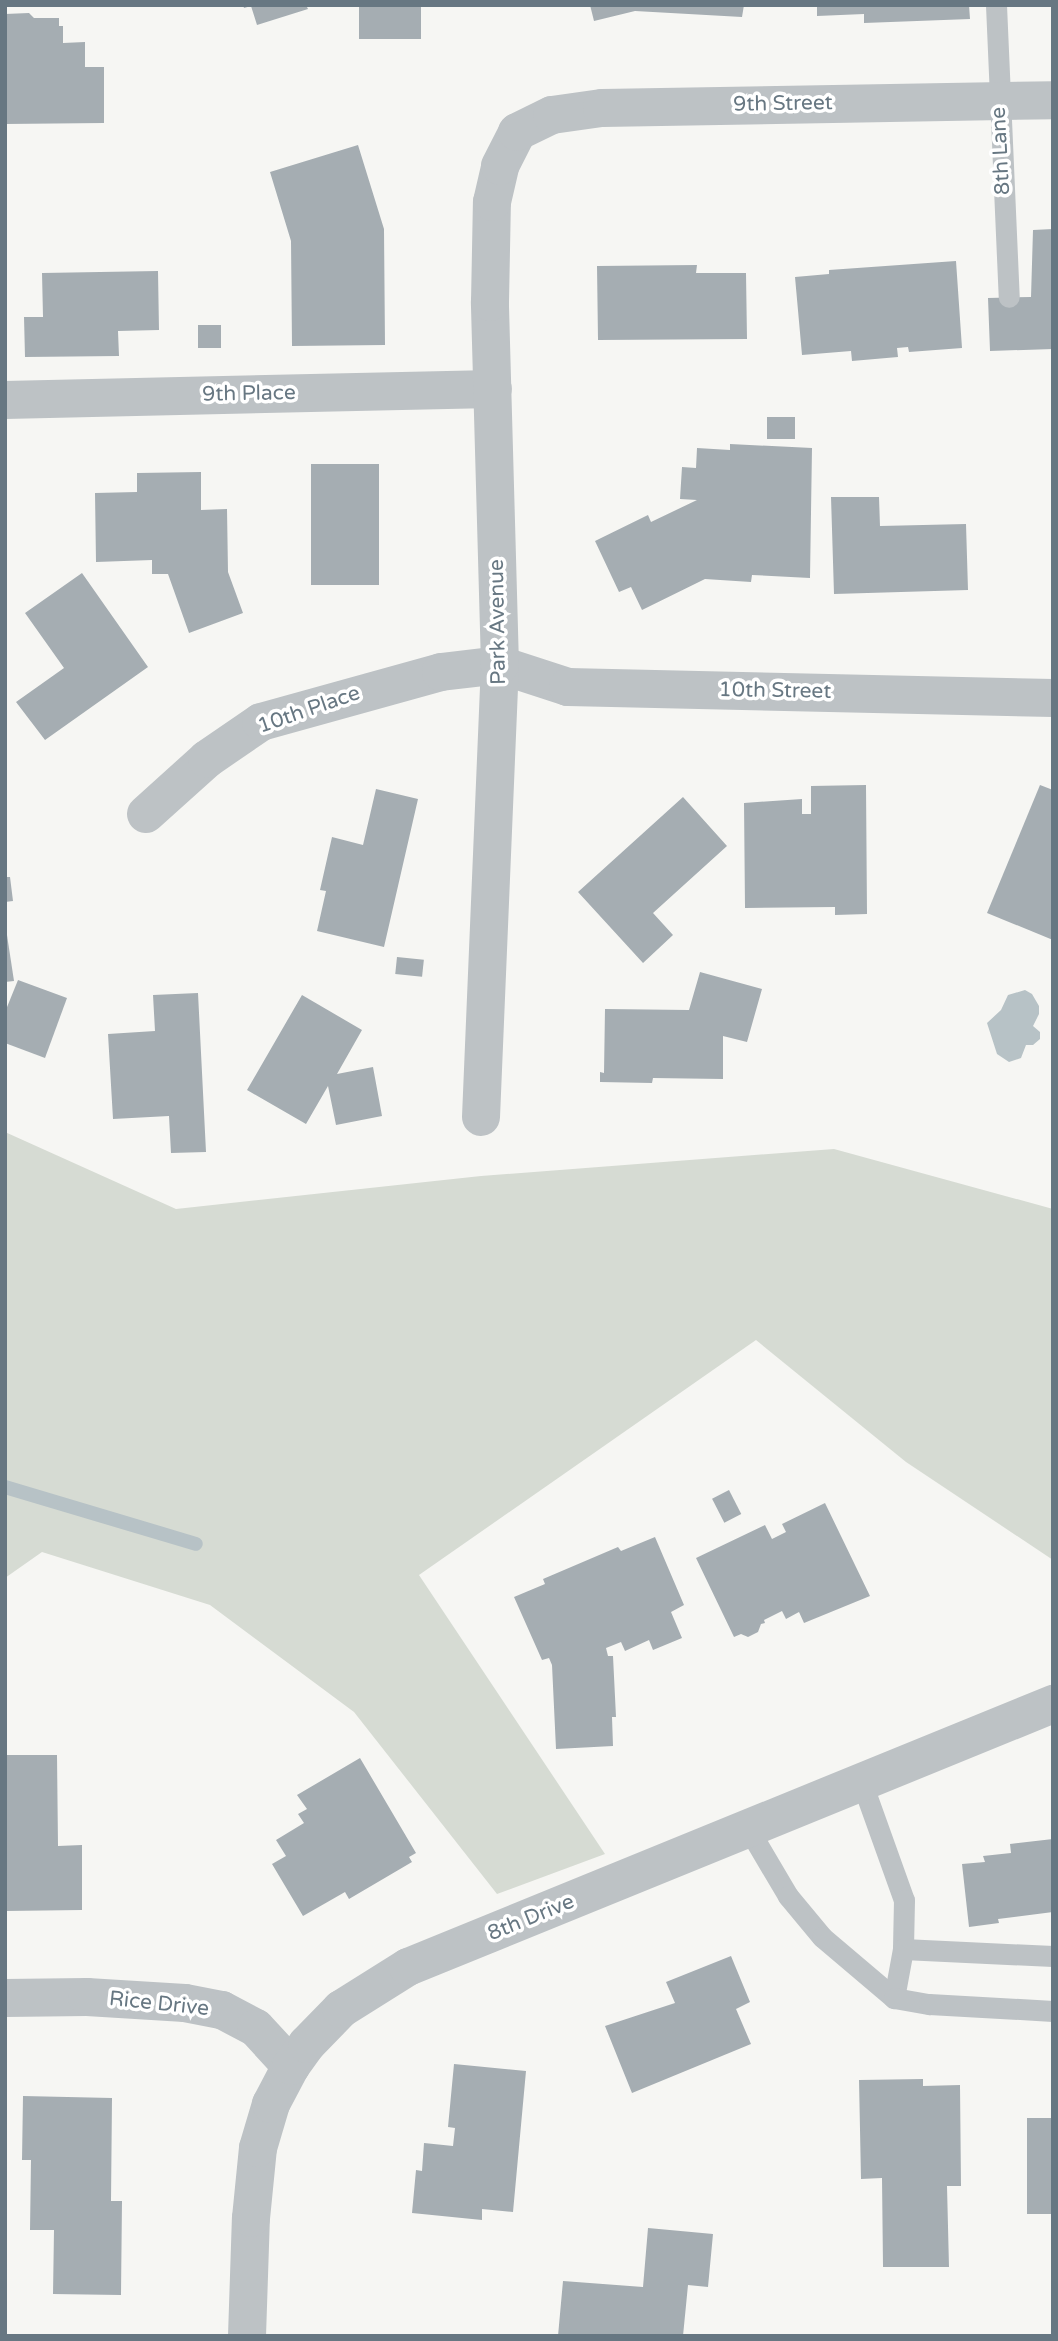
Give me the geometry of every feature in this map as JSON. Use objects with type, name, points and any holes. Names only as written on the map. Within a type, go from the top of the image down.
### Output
[{"type":"street","name":"9th Street","points":[[517,132],[552,116],[602,107],[1053,100]]},
{"type":"street","name":"Park Avenue","points":[[481,1116],[500,665],[493,389],[492,202],[500,166],[517,132]]},
{"type":"street","name":"9th Place","points":[[5,400],[493,389]]},
{"type":"street","name":"10th Street","points":[[500,665],[568,687],[1053,698]]},
{"type":"street","name":"10th Place","points":[[146,814],[207,759],[261,722],[441,672],[500,665]]},
{"type":"street","name":"8th Drive","points":[[247,2336],[251,2218],[258,2148],[271,2104],[291,2066],[307,2044],[341,2009],[408,1967],[1053,1704]]},
{"type":"street","name":"Rice Drive","points":[[5,1998],[87,1997],[185,2003],[222,2010],[256,2028],[291,2066]]},
{"type":"lane","name":"8th Lane","points":[[996,5],[1009,297]]},
{"type":"lane","points":[[862,1783],[904,1900],[903,1949],[894,1998]]},
{"type":"lane","points":[[749,1830],[788,1896],[822,1937],[894,1998],[942,2006],[1053,2011]]},
{"type":"lane","points":[[903,1949],[1053,1955]]},
{"type":"shaded area","points":[[1025,990],[1032,994],[1039,1006],[1039,1014],[1033,1026],[1040,1032],[1040,1039],[1033,1045],[1026,1045],[1021,1058],[1009,1062],[997,1054],[987,1023],[1001,1010],[1008,995]]},
{"type":"shaded area","points":[[5,1132],[176,1209],[481,1176],[834,1149],[1053,1209],[1053,1560],[906,1462],[756,1340],[419,1575],[605,1854],[497,1894],[354,1712],[210,1605],[42,1552],[5,1578]]},
{"type":"building","points":[[243,5],[306,5],[308,9],[257,25],[251,6],[244,8]]},
{"type":"building","points":[[359,5],[421,5],[421,39],[359,39]]},
{"type":"building","points":[[590,5],[744,5],[742,17],[635,11],[594,21]]},
{"type":"building","points":[[817,5],[969,5],[970,19],[864,23],[864,14],[817,16]]},
{"type":"building","points":[[29,13],[34,18],[59,18],[59,26],[63,26],[63,43],[85,42],[85,67],[104,67],[104,123],[5,124],[5,14]]},
{"type":"building","points":[[358,145],[384,229],[385,345],[292,346],[291,241],[270,172]]},
{"type":"building","points":[[1053,229],[1053,349],[990,351],[988,298],[1031,297],[1033,230]]},
{"type":"building","points":[[956,261],[962,348],[909,352],[908,347],[897,348],[898,357],[852,361],[851,351],[802,355],[795,277],[829,274],[829,270]]},
{"type":"building","points":[[697,265],[696,273],[746,273],[747,339],[598,340],[597,266]]},
{"type":"building","points":[[158,271],[159,330],[118,331],[119,356],[25,357],[24,317],[43,317],[42,273]]},
{"type":"building","points":[[198,325],[221,325],[221,348],[198,348]]},
{"type":"building","points":[[767,417],[795,417],[795,439],[767,439]]},
{"type":"building","points":[[730,444],[812,448],[810,578],[752,575],[751,582],[705,579],[642,610],[631,587],[619,592],[595,541],[648,515],[651,522],[697,500],[680,499],[682,467],[696,468],[697,448],[730,450]]},
{"type":"building","points":[[311,464],[379,464],[379,585],[311,585]]},
{"type":"building","points":[[201,472],[201,510],[227,509],[228,572],[243,613],[189,633],[168,574],[152,574],[152,560],[96,562],[95,493],[137,492],[137,473]]},
{"type":"building","points":[[831,497],[879,497],[880,526],[966,524],[968,590],[834,594]]},
{"type":"building","points":[[82,573],[148,667],[45,740],[16,702],[64,668],[25,613]]},
{"type":"building","points":[[866,785],[867,914],[835,915],[835,907],[745,908],[744,803],[802,799],[802,814],[811,814],[811,786]]},
{"type":"building","points":[[1040,785],[1053,790],[1053,940],[987,913]]},
{"type":"building","points":[[376,789],[418,799],[384,947],[317,931],[326,891],[320,890],[332,837],[363,845]]},
{"type":"building","points":[[683,797],[727,846],[653,913],[673,935],[643,963],[578,892]]},
{"type":"building","points":[[5,877],[10,877],[13,901],[5,902]]},
{"type":"building","points":[[5,922],[14,981],[5,982]]},
{"type":"building","points":[[397,957],[424,960],[422,977],[395,974]]},
{"type":"building","points":[[700,972],[762,989],[747,1042],[723,1036],[723,1079],[653,1078],[652,1083],[600,1082],[600,1072],[604,1073],[605,1009],[689,1010]]},
{"type":"building","points":[[18,980],[67,998],[45,1058],[5,1043],[5,1012]]},
{"type":"building","points":[[198,993],[206,1152],[171,1153],[169,1116],[113,1119],[108,1034],[155,1031],[153,995]]},
{"type":"building","points":[[302,995],[362,1030],[337,1074],[373,1067],[382,1116],[336,1125],[328,1086],[306,1124],[247,1090]]},
{"type":"building","points":[[729,1490],[741,1514],[724,1523],[712,1499]]},
{"type":"building","points":[[825,1503],[870,1596],[804,1623],[799,1612],[786,1619],[782,1611],[764,1620],[765,1623],[761,1624],[758,1632],[748,1637],[741,1634],[734,1637],[696,1558],[765,1525],[772,1539],[786,1532],[782,1524]]},
{"type":"building","points":[[655,1537],[684,1605],[671,1612],[682,1638],[653,1650],[649,1640],[625,1651],[621,1642],[606,1648],[608,1656],[613,1656],[616,1717],[612,1717],[613,1746],[556,1749],[552,1665],[549,1658],[542,1660],[514,1597],[545,1584],[543,1579],[618,1547],[621,1551]]},
{"type":"building","points":[[5,1755],[57,1755],[58,1846],[82,1845],[82,1910],[5,1911]]},
{"type":"building","points":[[360,1758],[416,1853],[409,1857],[412,1862],[349,1899],[345,1892],[303,1916],[272,1864],[286,1856],[276,1840],[304,1823],[298,1814],[307,1809],[297,1795]]},
{"type":"building","points":[[1053,1839],[1053,1912],[998,1919],[999,1923],[969,1927],[962,1864],[985,1862],[983,1856],[1011,1853],[1010,1844]]},
{"type":"building","points":[[731,1956],[750,2002],[736,2009],[751,2044],[632,2093],[605,2026],[675,2003],[666,1982]]},
{"type":"building","points":[[454,2064],[526,2071],[513,2212],[482,2209],[482,2220],[412,2213],[416,2170],[422,2171],[424,2143],[453,2146],[455,2128],[448,2127]]},
{"type":"building","points":[[923,2079],[923,2086],[960,2085],[961,2186],[947,2186],[949,2267],[883,2267],[882,2178],[861,2179],[859,2080]]},
{"type":"building","points":[[23,2096],[112,2098],[111,2201],[122,2201],[121,2295],[53,2294],[54,2230],[30,2230],[31,2160],[22,2160]]},
{"type":"building","points":[[1027,2118],[1053,2118],[1053,2214],[1027,2214]]},
{"type":"building","points":[[648,2228],[713,2234],[708,2287],[688,2285],[683,2336],[558,2336],[563,2281],[643,2287]]},
{"type":"waterway","points":[[5,1487],[196,1544]]}]
